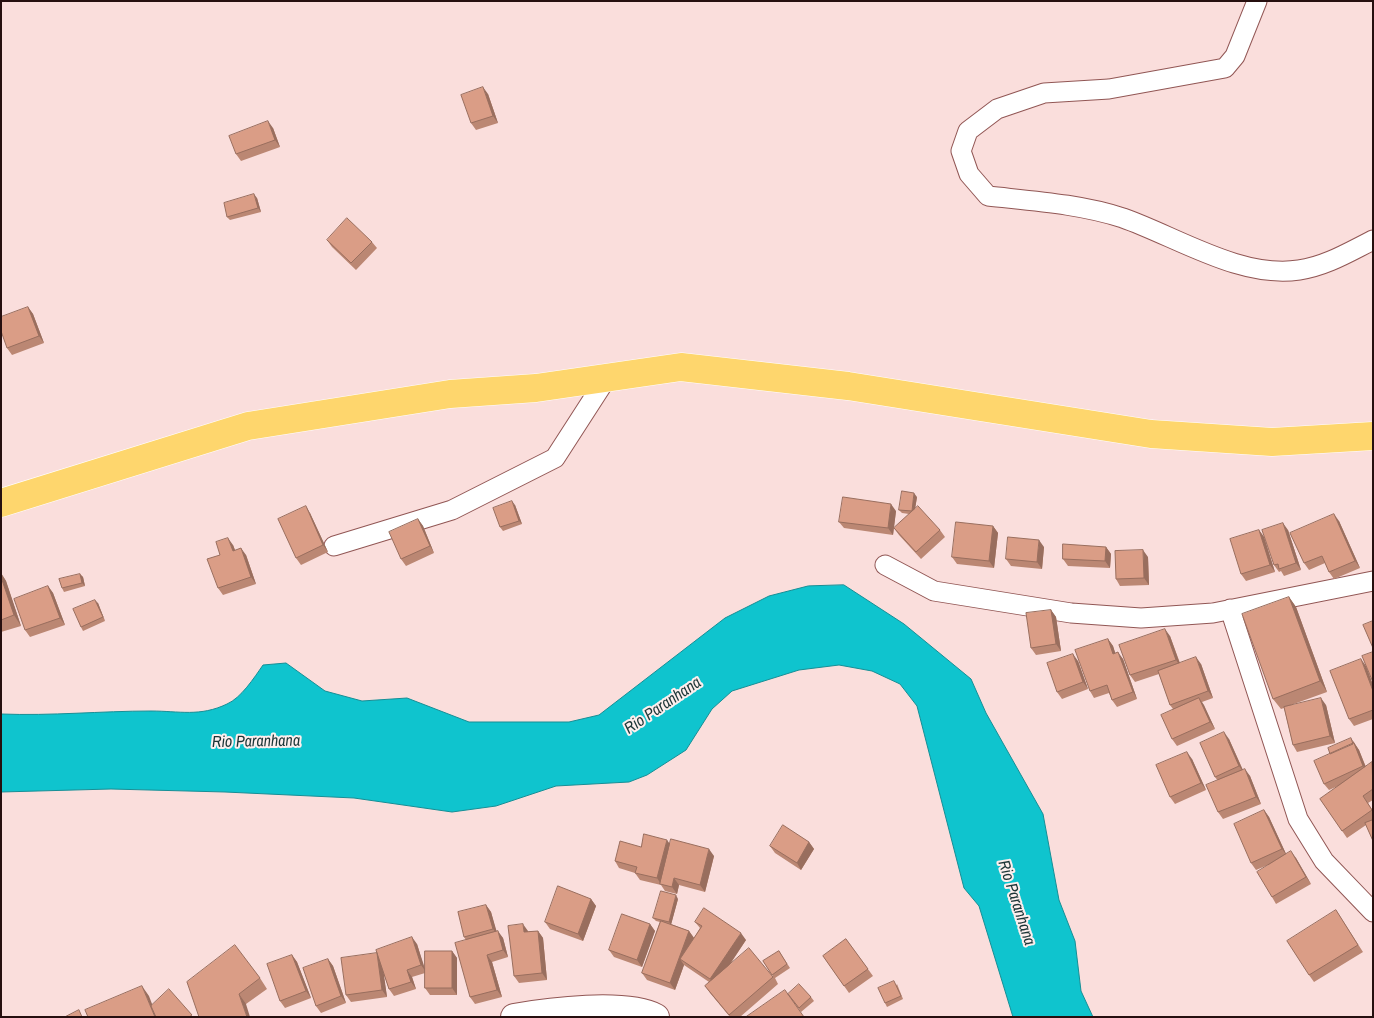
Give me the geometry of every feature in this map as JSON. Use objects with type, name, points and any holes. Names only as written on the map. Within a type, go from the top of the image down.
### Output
[{"type":"main road","points":[[1,503],[248,426],[450,394],[536,388],[681,367],[848,386],[1151,434],[1272,442],[1373,436]]},
{"type":"street","points":[[1257,1],[1235,56],[1224,68],[1109,89],[1044,93],[998,109],[968,130],[961,151],[968,174],[988,196],[1052,203],[1122,218],[1236,264],[1271,271],[1299,270],[1328,263],[1373,240]]},
{"type":"street","points":[[334,546],[452,510],[555,458],[606,379]]},
{"type":"street","points":[[885,565],[934,591],[1071,613],[1141,618],[1213,613],[1373,581]]},
{"type":"street","points":[[1230,609],[1298,819],[1324,861],[1365,892],[1373,912]]},
{"type":"street","points":[[514,1017],[592,1009],[625,1009],[648,1013],[656,1017]]},
{"type":"water","name":"Rio Paranhana","points":[[844,585],[904,624],[971,679],[986,713],[1043,814],[1059,900],[1075,941],[1081,991],[1093,1017],[1013,1017],[979,906],[964,888],[917,706],[900,684],[872,671],[839,665],[799,670],[732,691],[712,709],[686,750],[647,775],[629,782],[556,786],[496,806],[452,812],[354,798],[225,792],[111,789],[1,792],[1,714],[208,711],[227,704],[237,697],[263,665],[286,663],[325,691],[362,701],[407,698],[469,722],[569,722],[599,715],[725,618],[769,596],[808,586]]},
{"type":"building","points":[[483,87],[493,116],[471,123],[461,95]]},
{"type":"building","points":[[268,121],[275,140],[236,154],[229,136]]},
{"type":"building","points":[[254,194],[258,208],[227,217],[224,203]]},
{"type":"building","points":[[347,218],[372,242],[351,263],[327,240]]},
{"type":"building","points":[[28,307],[39,336],[7,348],[1,331],[1,317]]},
{"type":"building","points":[[902,491],[914,493],[912,511],[899,510]]},
{"type":"building","points":[[843,497],[891,504],[888,528],[839,522]]},
{"type":"building","points":[[512,501],[519,521],[500,527],[493,508]]},
{"type":"building","points":[[306,506],[323,545],[296,558],[278,519]]},
{"type":"building","points":[[918,506],[940,530],[916,552],[894,528]]},
{"type":"building","points":[[1334,514],[1355,561],[1329,572],[1322,556],[1304,563],[1290,533]]},
{"type":"building","points":[[418,519],[430,546],[401,559],[389,532]]},
{"type":"building","points":[[956,522],[993,526],[989,561],[952,557]]},
{"type":"building","points":[[1283,523],[1296,563],[1279,569],[1278,564],[1274,565],[1262,530]]},
{"type":"building","points":[[1259,530],[1270,565],[1241,574],[1230,539]]},
{"type":"building","points":[[1008,537],[1039,540],[1037,562],[1006,559]]},
{"type":"building","points":[[228,538],[233,551],[241,548],[251,577],[218,588],[207,559],[220,555],[216,542]]},
{"type":"building","points":[[1063,544],[1106,547],[1105,561],[1063,559]]},
{"type":"building","points":[[1143,550],[1144,578],[1116,579],[1115,551]]},
{"type":"building","points":[[80,574],[82,583],[62,588],[59,579]]},
{"type":"building","points":[[1,577],[14,615],[1,620]]},
{"type":"building","points":[[48,586],[60,618],[25,630],[14,599]]},
{"type":"building","points":[[1289,597],[1320,681],[1273,699],[1242,614]]},
{"type":"building","points":[[95,600],[103,617],[81,627],[73,609]]},
{"type":"building","points":[[1051,610],[1056,644],[1031,648],[1026,613]]},
{"type":"building","points":[[1373,621],[1373,648],[1363,625]]},
{"type":"building","points":[[1165,629],[1176,660],[1130,675],[1119,645]]},
{"type":"building","points":[[1108,639],[1113,654],[1118,652],[1133,692],[1112,700],[1107,685],[1090,691],[1075,650]]},
{"type":"building","points":[[1373,652],[1373,680],[1372,680],[1362,656]]},
{"type":"building","points":[[1073,654],[1083,682],[1057,692],[1047,663]]},
{"type":"building","points":[[1196,657],[1208,691],[1170,705],[1158,671]]},
{"type":"building","points":[[1361,659],[1373,691],[1373,710],[1349,719],[1330,671]]},
{"type":"building","points":[[1199,698],[1210,722],[1172,739],[1161,715]]},
{"type":"building","points":[[1321,698],[1330,736],[1293,745],[1284,707]]},
{"type":"building","points":[[1224,732],[1239,766],[1215,777],[1200,743]]},
{"type":"building","points":[[1351,738],[1353,744],[1330,754],[1328,748]]},
{"type":"building","points":[[1354,743],[1363,766],[1324,784],[1314,761]]},
{"type":"building","points":[[1187,752],[1201,783],[1170,797],[1156,765]]},
{"type":"building","points":[[1372,762],[1373,789],[1363,796],[1372,810],[1342,831],[1320,799]]},
{"type":"building","points":[[1245,769],[1256,797],[1218,812],[1206,785]]},
{"type":"building","points":[[1264,810],[1282,849],[1251,863],[1234,824]]},
{"type":"building","points":[[1373,820],[1373,841],[1365,823]]},
{"type":"building","points":[[783,825],[809,842],[797,863],[770,846]]},
{"type":"building","points":[[644,834],[667,840],[657,878],[635,873],[637,867],[615,861],[620,841],[641,847]]},
{"type":"building","points":[[671,839],[709,849],[700,885],[674,878],[672,887],[660,884]]},
{"type":"building","points":[[1291,851],[1306,877],[1272,897],[1257,872]]},
{"type":"building","points":[[558,886],[591,899],[578,934],[545,922]]},
{"type":"building","points":[[661,891],[676,895],[669,922],[653,918]]},
{"type":"building","points":[[486,905],[493,929],[464,937],[458,912]]},
{"type":"building","points":[[704,908],[741,933],[710,979],[680,959],[702,926],[695,922]]},
{"type":"building","points":[[1336,910],[1358,945],[1309,975],[1287,941]]},
{"type":"building","points":[[622,914],[650,924],[637,960],[609,950]]},
{"type":"building","points":[[661,921],[689,931],[670,983],[642,973]]},
{"type":"building","points":[[523,924],[524,932],[538,931],[542,973],[514,976],[508,926]]},
{"type":"building","points":[[498,931],[503,950],[487,955],[497,990],[470,997],[455,943]]},
{"type":"building","points":[[412,937],[421,965],[407,970],[411,982],[389,989],[376,950]]},
{"type":"building","points":[[846,939],[868,969],[844,986],[823,956]]},
{"type":"building","points":[[235,945],[260,978],[239,994],[247,1017],[199,1017],[187,982]]},
{"type":"building","points":[[749,948],[773,977],[729,1015],[705,986]]},
{"type":"building","points":[[425,951],[452,951],[452,988],[425,988]]},
{"type":"building","points":[[779,951],[787,964],[772,975],[763,961]]},
{"type":"building","points":[[377,953],[382,990],[346,995],[341,958]]},
{"type":"building","points":[[292,955],[306,991],[280,1001],[267,964]]},
{"type":"building","points":[[328,959],[341,996],[316,1006],[303,968]]},
{"type":"building","points":[[894,981],[901,996],[885,1003],[878,988]]},
{"type":"building","points":[[799,984],[811,997],[799,1008],[788,994]]},
{"type":"building","points":[[142,986],[155,1017],[88,1017],[85,1010]]},
{"type":"building","points":[[169,989],[192,1015],[189,1017],[156,1017],[151,1006]]},
{"type":"building","points":[[785,990],[804,1017],[746,1017]]},
{"type":"building","points":[[79,1010],[82,1017],[65,1017]]}]
